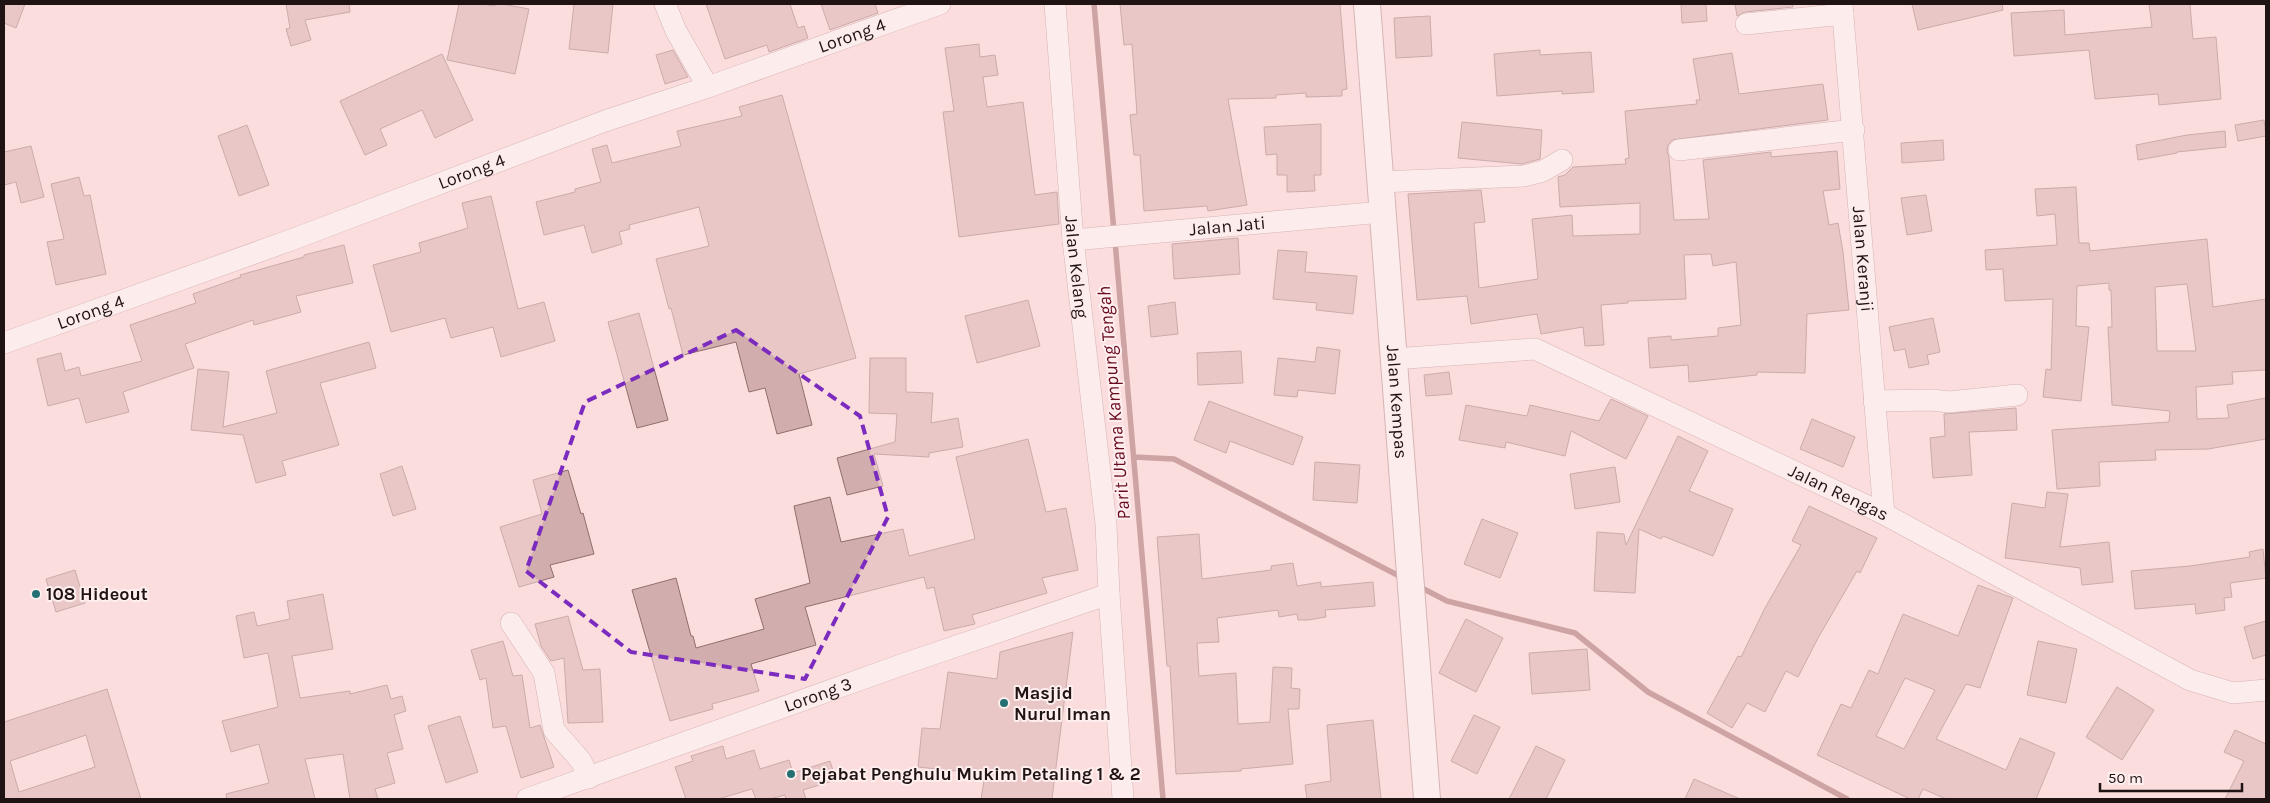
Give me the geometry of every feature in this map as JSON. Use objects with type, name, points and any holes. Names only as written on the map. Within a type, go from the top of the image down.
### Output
[{"type":"street","points":[[665,4],[676,31],[708,87]]},
{"type":"street","name":"Lorong 4","points":[[4,343],[291,240],[605,121],[708,87],[889,12],[940,4]]},
{"type":"street","name":"Jalan Kelang","points":[[1056,4],[1073,240],[1106,524],[1123,799]]},
{"type":"street","name":"Jalan Kempas","points":[[1366,4],[1427,799]]},
{"type":"street","points":[[1746,24],[1843,9]]},
{"type":"street","name":"Jalan Keranji","points":[[1843,9],[1884,514]]},
{"type":"street","points":[[1679,150],[1854,130]]},
{"type":"street","points":[[1380,182],[1524,176],[1543,171],[1562,160]]},
{"type":"street","name":"Jalan Jati","points":[[1073,240],[1382,212]]},
{"type":"street","name":"Jalan Rengas","points":[[1393,359],[1535,349],[1884,514],[2190,680],[2233,693],[2266,690]]},
{"type":"street","points":[[1874,401],[1932,400],[1949,402],[2017,395]]},
{"type":"street","name":"Lorong 3","points":[[528,799],[901,665],[1109,594]]},
{"type":"street","points":[[511,623],[544,673],[554,730],[581,761],[589,778]]},
{"type":"highlighted area","points":[[736,330],[860,416],[888,517],[805,679],[631,652],[526,571],[585,402]]},
{"type":"building","points":[[4,4],[25,4],[16,28],[4,23]]},
{"type":"building","points":[[286,4],[349,4],[350,12],[305,20],[311,40],[291,46],[286,29],[290,28]]},
{"type":"building","points":[[459,4],[495,6],[495,4],[502,4],[529,9],[515,74],[447,60]]},
{"type":"building","points":[[574,4],[613,4],[608,53],[569,49]]},
{"type":"building","points":[[706,4],[790,4],[798,28],[804,26],[808,38],[769,52],[767,45],[725,59]]},
{"type":"building","points":[[821,4],[875,4],[878,13],[830,30]]},
{"type":"building","points":[[1120,4],[1340,4],[1347,89],[1342,90],[1342,96],[1306,97],[1306,93],[1276,95],[1276,98],[1228,99],[1247,205],[1208,211],[1207,206],[1144,211],[1140,155],[1134,155],[1130,115],[1137,114],[1132,44],[1124,45]]},
{"type":"building","points":[[1681,4],[1706,4],[1707,21],[1682,23]]},
{"type":"building","points":[[1735,4],[1793,4],[1793,7],[1745,12],[1737,16]]},
{"type":"building","points":[[1912,4],[2002,4],[2003,10],[1918,30]]},
{"type":"building","points":[[2149,4],[2190,4],[2193,39],[2216,37],[2221,99],[2159,105],[2158,94],[2095,99],[2089,50],[2014,56],[2011,13],[2064,10],[2065,35],[2152,27]]},
{"type":"building","points":[[1430,16],[1432,56],[1396,58],[1394,18]]},
{"type":"building","points":[[979,44],[980,57],[995,55],[998,75],[983,77],[987,107],[1023,102],[1035,195],[1057,192],[1059,224],[959,237],[943,112],[954,111],[945,48]]},
{"type":"building","points":[[673,50],[688,77],[665,84],[656,55]]},
{"type":"building","points":[[1540,50],[1540,55],[1591,52],[1594,92],[1562,94],[1562,91],[1497,96],[1494,54]]},
{"type":"building","points":[[1732,53],[1739,94],[1823,84],[1828,120],[1672,140],[1668,145],[1667,151],[1674,220],[1709,219],[1703,160],[1771,152],[1771,157],[1837,151],[1840,189],[1823,191],[1829,225],[1838,223],[1849,310],[1807,314],[1805,373],[1757,372],[1757,375],[1689,382],[1688,365],[1650,368],[1648,338],[1671,336],[1671,340],[1718,336],[1718,328],[1741,325],[1736,262],[1713,266],[1711,254],[1684,255],[1686,299],[1628,301],[1628,303],[1601,305],[1604,345],[1585,346],[1583,327],[1541,334],[1537,314],[1471,324],[1467,296],[1417,300],[1408,194],[1481,190],[1485,222],[1474,223],[1479,288],[1538,279],[1532,219],[1572,215],[1573,236],[1640,234],[1640,203],[1560,207],[1558,177],[1565,175],[1573,167],[1626,164],[1625,159],[1629,158],[1625,111],[1697,104],[1696,100],[1700,100],[1693,59]]},
{"type":"building","points":[[442,54],[473,120],[435,138],[422,110],[380,129],[387,145],[365,155],[340,101]]},
{"type":"building","points":[[782,95],[856,358],[799,374],[812,425],[777,434],[765,388],[749,392],[736,342],[683,355],[656,259],[709,246],[699,207],[629,225],[630,229],[619,232],[622,244],[592,253],[584,225],[544,235],[536,202],[575,192],[575,189],[601,182],[592,149],[607,145],[612,163],[681,146],[677,131],[742,116],[739,107]]},
{"type":"building","points":[[2264,120],[2266,136],[2238,141],[2235,125]]},
{"type":"building","points":[[1462,122],[1542,130],[1540,159],[1522,164],[1458,158]]},
{"type":"building","points":[[1321,124],[1321,175],[1314,175],[1315,191],[1287,192],[1287,175],[1277,175],[1277,154],[1266,155],[1264,127]]},
{"type":"building","points":[[247,125],[269,185],[239,196],[218,136]]},
{"type":"building","points":[[2225,131],[2226,147],[2177,152],[2138,160],[2136,145],[2187,135]]},
{"type":"building","points":[[1943,140],[1944,160],[1902,163],[1901,143]]},
{"type":"building","points":[[31,146],[44,197],[21,203],[16,182],[4,185],[4,152]]},
{"type":"building","points":[[79,177],[84,196],[90,195],[106,274],[56,285],[47,242],[64,239],[51,184]]},
{"type":"building","points":[[2076,187],[2079,243],[2089,243],[2090,251],[2207,239],[2213,307],[2266,299],[2266,370],[2232,372],[2233,384],[2196,387],[2197,419],[2229,418],[2227,405],[2266,398],[2266,439],[2208,449],[2155,450],[2156,460],[2099,462],[2100,486],[2057,489],[2052,430],[2169,422],[2170,411],[2112,405],[2108,327],[2112,327],[2111,290],[2109,290],[2109,283],[2077,286],[2076,326],[2089,327],[2081,401],[2043,397],[2046,369],[2051,370],[2053,299],[2005,301],[2003,269],[1986,270],[1985,250],[2057,245],[2055,214],[2037,216],[2035,189]],"holes":[[[2187,284],[2196,351],[2157,351],[2155,287]]]},
{"type":"building","points":[[1926,195],[1932,231],[1907,235],[1901,198]]},
{"type":"building","points":[[491,196],[518,309],[544,302],[555,341],[501,357],[493,327],[451,338],[445,318],[391,332],[373,265],[421,252],[419,243],[468,228],[462,203]]},
{"type":"building","points":[[1238,238],[1240,274],[1174,279],[1172,244]]},
{"type":"building","points":[[344,245],[353,283],[296,296],[301,312],[254,325],[253,320],[185,344],[194,368],[123,392],[129,412],[86,423],[79,398],[48,406],[37,359],[61,353],[65,371],[79,367],[81,376],[142,361],[130,325],[196,303],[193,294],[241,277],[240,275]]},
{"type":"building","points":[[1278,250],[1307,252],[1305,272],[1357,276],[1353,314],[1316,310],[1317,303],[1273,299]]},
{"type":"building","points":[[1028,300],[1040,346],[977,363],[965,316]]},
{"type":"building","points":[[1175,302],[1178,334],[1151,337],[1148,306]]},
{"type":"building","points":[[639,313],[668,420],[637,428],[608,322]]},
{"type":"building","points":[[1933,318],[1940,352],[1927,355],[1929,364],[1909,368],[1905,349],[1894,351],[1889,327]]},
{"type":"building","points":[[369,342],[376,368],[320,383],[339,445],[282,461],[286,475],[256,483],[243,435],[191,430],[198,369],[229,372],[223,427],[277,413],[266,371]]},
{"type":"building","points":[[1317,347],[1340,350],[1335,394],[1298,390],[1297,397],[1274,395],[1278,358],[1315,362]]},
{"type":"building","points":[[1241,351],[1243,383],[1198,385],[1197,353]]},
{"type":"building","points":[[870,358],[906,358],[906,392],[933,393],[931,423],[958,418],[963,447],[929,453],[929,457],[874,454],[883,486],[847,495],[837,458],[895,442],[897,414],[869,413]]},
{"type":"building","points":[[1449,372],[1452,394],[1426,396],[1424,375]]},
{"type":"building","points":[[1611,399],[1648,416],[1626,459],[1571,431],[1565,456],[1506,442],[1505,448],[1459,440],[1466,405],[1527,416],[1530,405],[1599,421]]},
{"type":"building","points":[[1209,401],[1303,437],[1293,465],[1230,441],[1226,453],[1194,440]]},
{"type":"building","points":[[2016,408],[2017,430],[1969,432],[1972,475],[1933,478],[1930,438],[1945,436],[1944,414]]},
{"type":"building","points":[[1812,419],[1855,437],[1843,467],[1800,449]]},
{"type":"building","points":[[1678,436],[1708,451],[1689,491],[1733,509],[1713,556],[1663,536],[1661,539],[1639,529],[1635,593],[1594,591],[1597,532],[1624,534],[1626,545]]},
{"type":"building","points":[[1028,439],[1046,512],[1066,508],[1078,570],[1042,578],[1047,593],[972,615],[975,624],[944,631],[934,587],[927,589],[924,577],[805,607],[816,645],[751,664],[759,691],[712,704],[713,709],[670,721],[632,590],[676,578],[691,636],[693,636],[696,648],[764,629],[755,599],[810,583],[794,506],[830,497],[841,542],[903,529],[909,556],[975,539],[956,457]]},
{"type":"building","points":[[1315,462],[1360,465],[1357,503],[1313,500]]},
{"type":"building","points":[[402,466],[416,509],[393,516],[380,474]]},
{"type":"building","points":[[1615,467],[1620,502],[1575,509],[1570,474]]},
{"type":"building","points":[[568,470],[581,514],[583,513],[594,554],[550,565],[554,577],[519,587],[500,527],[542,514],[533,480]]},
{"type":"building","points":[[2047,492],[2068,494],[2060,547],[2109,542],[2113,582],[2082,585],[2080,568],[2005,558],[2012,503],[2045,508]]},
{"type":"building","points":[[1809,506],[1877,538],[1860,573],[1857,571],[1798,677],[1786,671],[1765,712],[1747,703],[1732,728],[1707,713],[1738,656],[1741,657],[1765,608],[1801,545],[1792,541]]},
{"type":"building","points":[[1482,519],[1518,533],[1500,578],[1464,564]]},
{"type":"building","points":[[1199,534],[1202,579],[1271,570],[1271,566],[1293,563],[1297,586],[1321,582],[1321,587],[1373,582],[1375,606],[1325,610],[1326,617],[1308,620],[1298,620],[1297,614],[1279,617],[1278,610],[1217,618],[1219,642],[1197,643],[1199,676],[1236,673],[1238,724],[1270,722],[1273,667],[1292,668],[1291,688],[1300,689],[1299,709],[1288,709],[1293,764],[1241,769],[1241,771],[1176,774],[1170,666],[1167,666],[1157,537]]},
{"type":"building","points":[[2263,549],[2266,578],[2230,583],[2232,597],[2224,598],[2225,610],[2196,614],[2195,604],[2135,609],[2131,571],[2190,566],[2250,557],[2249,552]]},
{"type":"building","points":[[75,570],[85,603],[56,612],[46,579]]},
{"type":"building","points":[[1978,585],[2013,598],[1980,688],[1966,684],[1936,739],[2006,770],[2020,738],[2055,753],[2036,799],[1946,799],[1923,789],[1918,799],[1910,799],[1817,755],[1841,704],[1851,708],[1869,670],[1878,674],[1903,614],[1958,636]],"holes":[[[1905,678],[1935,690],[1904,749],[1876,736]]]},
{"type":"building","points":[[323,594],[333,649],[292,656],[300,698],[350,691],[350,694],[387,685],[391,699],[402,696],[406,711],[394,715],[403,749],[387,753],[395,783],[375,789],[378,799],[350,799],[343,754],[305,759],[315,799],[227,799],[226,794],[269,783],[259,744],[231,752],[222,721],[278,707],[268,653],[244,658],[236,616],[254,612],[257,626],[290,619],[287,601]]},
{"type":"building","points":[[568,616],[583,670],[600,669],[603,722],[568,723],[564,658],[551,661],[541,646],[535,624]]},
{"type":"building","points":[[1466,619],[1503,638],[1476,692],[1439,673]]},
{"type":"building","points":[[2266,621],[2266,655],[2253,659],[2244,627]]},
{"type":"building","name":"Masjid Nurul Iman","points":[[1073,632],[1052,799],[981,799],[985,774],[918,767],[922,728],[940,729],[948,672],[997,679],[1000,652]]},
{"type":"building","points":[[503,641],[513,676],[522,675],[530,728],[540,725],[554,767],[521,778],[506,726],[493,728],[486,678],[480,680],[471,650]]},
{"type":"building","points":[[2038,641],[2077,649],[2066,703],[2027,695]]},
{"type":"building","points":[[1587,649],[1590,690],[1532,694],[1529,653]]},
{"type":"building","points":[[2117,687],[2154,710],[2122,760],[2086,737]]},
{"type":"building","points":[[107,689],[141,799],[4,799],[4,722]],"holes":[[[86,735],[95,767],[19,792],[10,761]]]},
{"type":"building","points":[[1474,715],[1500,727],[1477,774],[1451,761]]},
{"type":"building","points":[[460,716],[478,772],[446,783],[428,726]]},
{"type":"building","points":[[1373,720],[1381,799],[1307,799],[1305,785],[1331,781],[1327,725]]},
{"type":"building","points":[[2235,730],[2266,744],[2266,799],[2225,799],[2244,761],[2224,752]]},
{"type":"building","points":[[723,746],[726,759],[754,750],[760,769],[789,760],[793,773],[830,761],[836,780],[803,790],[806,799],[786,799],[785,795],[770,799],[756,799],[752,789],[718,799],[686,799],[675,767],[693,761],[691,756]]},
{"type":"building","points":[[1536,746],[1565,760],[1546,799],[1509,799]]},
{"type":"building","points":[[1694,779],[1740,799],[1685,799]]},
{"type":"waterway","name":"Parit Utama Kampung Tengah","points":[[1094,4],[1114,232]]},
{"type":"waterway","name":"Parit Utama Kampung Tengah","points":[[1115,241],[1163,799]]},
{"type":"waterway","points":[[1134,457],[1174,459],[1403,578]]},
{"type":"waterway","points":[[1418,586],[1447,601],[1575,633],[1648,692],[1847,799]]},
{"type":"place","name":"108 Hideout","points":[[36,594]]},
{"type":"place","name":"Masjid Nurul Iman","points":[[1004,703]]},
{"type":"place","name":"Pejabat Penghulu Mukim Petaling 1 & 2","points":[[791,774]]}]
